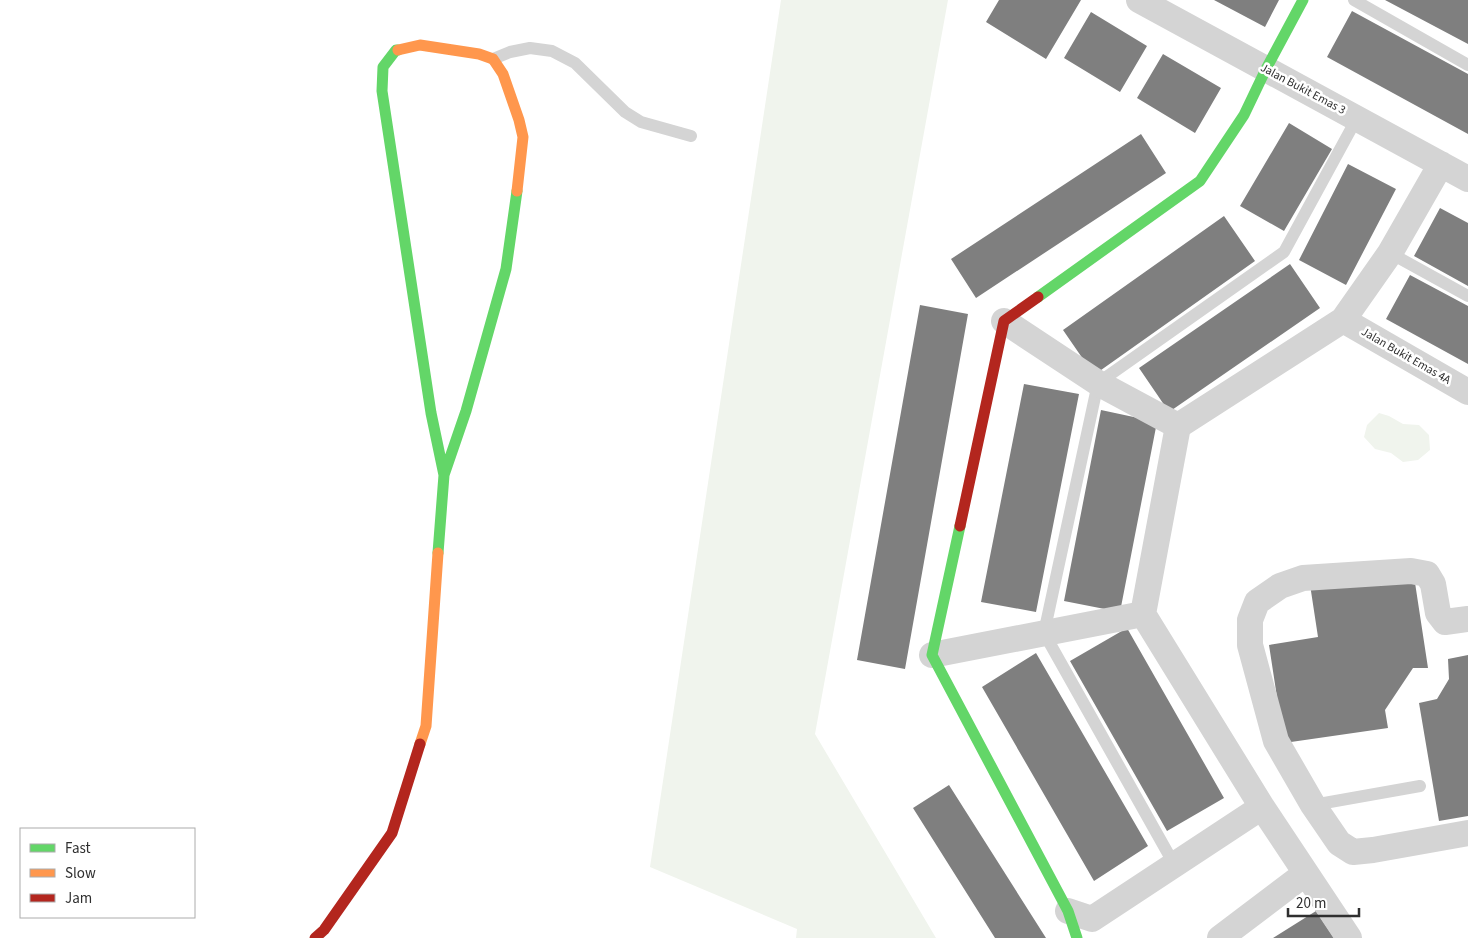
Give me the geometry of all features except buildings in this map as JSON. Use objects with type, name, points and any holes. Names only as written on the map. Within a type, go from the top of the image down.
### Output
[{"type":"street","name":"Jalan Bukit Emas 3","points":[[1139,0],[1468,178]]},
{"type":"street","points":[[1262,806],[1085,926],[932,655],[1004,321],[1200,181],[1244,115],[1266,69],[1304,0]]},
{"type":"street","points":[[315,938],[324,930],[392,833],[426,726],[444,475],[466,411],[506,269],[522,154],[519,120],[503,74],[493,60],[478,54],[420,45],[396,50],[383,67],[382,91],[431,413],[444,475]]},
{"type":"street","points":[[1349,938],[1262,806],[1143,614],[1178,426],[1343,320],[1390,253],[1441,164]]},
{"type":"street","name":"Jalan Bukit Emas 4A","points":[[1343,320],[1468,392]]},
{"type":"street","points":[[1004,321],[1098,383],[1178,426]]},
{"type":"street","points":[[1468,619],[1445,622],[1438,613],[1433,584],[1427,574],[1411,571],[1303,578],[1280,586],[1257,602],[1250,620],[1250,645],[1276,741],[1313,804],[1339,843],[1353,852],[1468,833]]},
{"type":"street","points":[[932,655],[1143,614]]},
{"type":"street","points":[[1220,938],[1306,873]]},
{"type":"lane","points":[[1354,0],[1468,65]]},
{"type":"lane","points":[[493,60],[510,52],[530,48],[552,51],[575,62],[625,112],[641,122],[691,136]]},
{"type":"lane","points":[[1174,864],[1044,633],[1098,383],[1284,252],[1357,118]]},
{"type":"lane","points":[[1390,253],[1468,296]]},
{"type":"lane","points":[[1313,804],[1420,786]]},
{"type":"shaded area","points":[[781,0],[948,0],[815,734],[936,938],[796,938],[797,929],[650,867]]},
{"type":"shaded area","points":[[1379,413],[1403,424],[1419,425],[1429,435],[1430,450],[1418,460],[1403,462],[1391,453],[1375,449],[1364,437],[1367,425]]},
{"type":"traffic: fast","points":[[1038,297],[1200,181],[1244,115],[1303,0]]},
{"type":"traffic: fast","points":[[398,50],[383,67],[382,91],[431,413],[444,475]]},
{"type":"traffic: fast","points":[[438,553],[444,475],[466,411],[506,269],[517,191]]},
{"type":"traffic: fast","points":[[960,526],[932,655],[1068,911],[1077,938]]},
{"type":"traffic: slow","points":[[398,50],[420,45],[479,54],[493,59],[503,74],[523,137],[517,191]]},
{"type":"traffic: slow","points":[[420,744],[426,726],[438,553]]},
{"type":"traffic: jam","points":[[960,526],[1004,321],[1038,297]]},
{"type":"traffic: jam","points":[[315,938],[324,930],[392,833],[420,744]]}]
